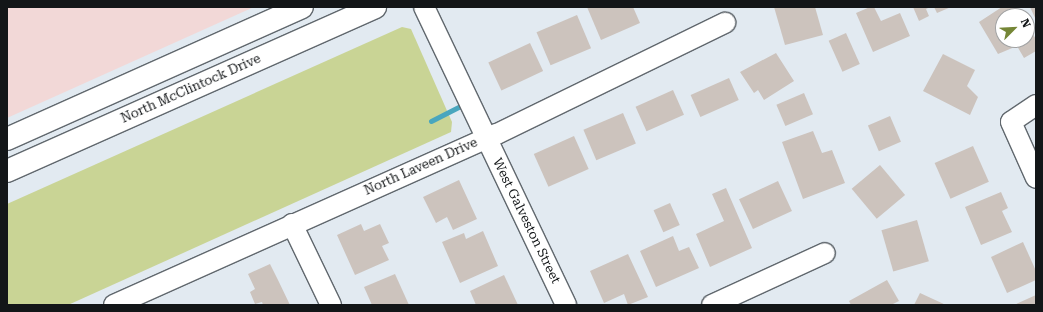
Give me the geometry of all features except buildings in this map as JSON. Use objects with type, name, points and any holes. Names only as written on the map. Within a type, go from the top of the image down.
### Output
[{"type":"main road","points":[[7,138],[302,7]]},
{"type":"main road","name":"North McClintock Drive","points":[[7,171],[376,7]]},
{"type":"street","name":"West Galveston Street","points":[[424,7],[566,305]]},
{"type":"street","name":"North Laveen Drive","points":[[114,305],[292,224],[486,139],[725,22]]},
{"type":"street","points":[[1036,105],[1011,122],[1036,178]]},
{"type":"street","points":[[292,224],[331,305]]},
{"type":"street","points":[[712,305],[825,252]]},
{"type":"shaded area","points":[[7,7],[254,7],[7,118]]},
{"type":"green space","points":[[402,27],[411,29],[452,122],[451,132],[68,305],[7,305],[7,204]]},
{"type":"waterway","points":[[431,121],[466,103]]}]
